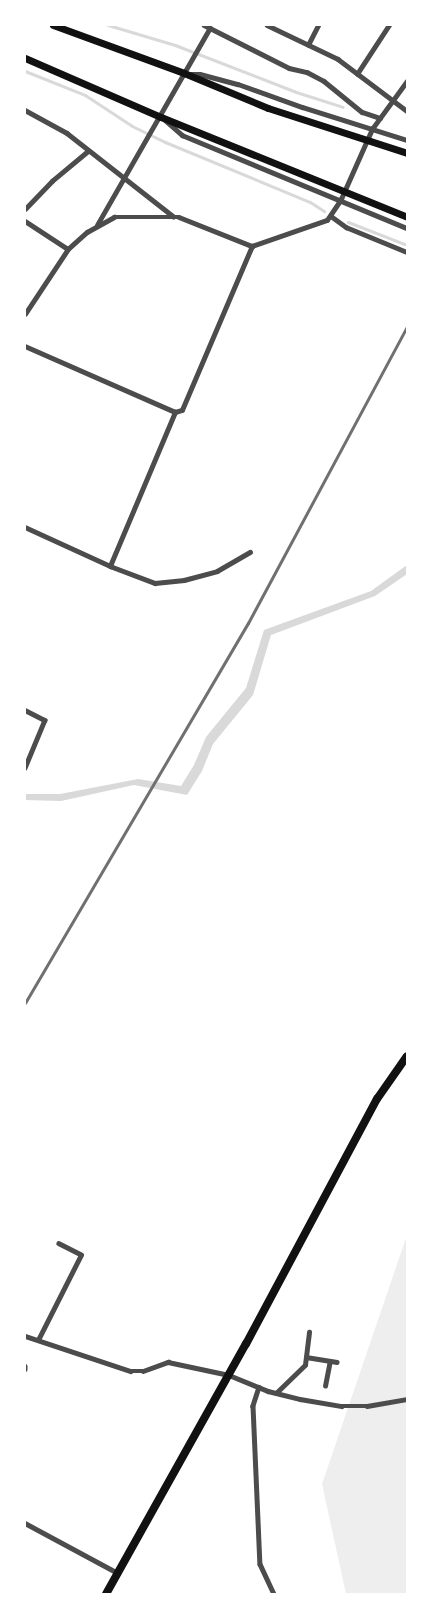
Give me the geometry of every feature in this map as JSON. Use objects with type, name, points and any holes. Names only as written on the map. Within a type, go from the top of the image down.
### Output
[{"type":"highway","points":[[106,1594],[229,1375],[377,1099],[407,1056]]},
{"type":"main road","points":[[53,25],[184,73],[268,108],[407,153]]},
{"type":"main road","points":[[25,58],[161,117],[407,217]]},
{"type":"street","points":[[204,25],[289,68],[307,72],[324,81],[362,112],[380,118]]},
{"type":"street","points":[[267,25],[338,59],[407,111]]},
{"type":"street","points":[[308,45],[318,25]]},
{"type":"street","points":[[358,74],[389,25]]},
{"type":"street","points":[[96,227],[126,179],[210,28]]},
{"type":"street","points":[[184,73],[200,74],[238,84],[302,107],[407,140]]},
{"type":"street","points":[[25,110],[67,134],[174,217],[252,246],[327,220],[331,216],[341,199],[372,128],[407,81]]},
{"type":"street","points":[[161,117],[182,135],[341,199],[407,228]]},
{"type":"street","points":[[25,209],[52,181],[88,150]]},
{"type":"street","points":[[331,216],[346,227],[407,252]]},
{"type":"street","points":[[25,314],[68,249],[96,227],[114,217],[174,217]]},
{"type":"street","points":[[25,221],[68,249]]},
{"type":"street","points":[[25,346],[175,412],[182,410],[252,246]]},
{"type":"street","points":[[110,566],[175,412]]},
{"type":"street","points":[[25,527],[110,566],[155,583],[184,580],[217,571],[250,552]]},
{"type":"street","points":[[25,710],[45,720],[25,768]]},
{"type":"street","points":[[38,1340],[81,1255],[59,1244]]},
{"type":"street","points":[[276,1393],[305,1365],[309,1332]]},
{"type":"street","points":[[25,1336],[130,1371],[143,1371],[168,1362],[229,1375],[276,1393],[341,1406],[367,1406],[407,1399]]},
{"type":"street","points":[[306,1357],[337,1362]]},
{"type":"street","points":[[325,1386],[330,1361]]},
{"type":"street","points":[[260,1387],[253,1406],[260,1564],[274,1594]]},
{"type":"street","points":[[25,1523],[118,1573]]},
{"type":"shaded area","points":[[407,565],[407,574],[375,596],[271,635],[253,695],[213,744],[202,771],[187,795],[134,785],[61,801],[25,800],[25,794],[60,794],[138,779],[181,786],[194,765],[206,737],[246,688],[264,630],[371,591]]},
{"type":"shaded area","points":[[407,1235],[407,1594],[346,1594],[322,1484]]},
{"type":"waterway","points":[[108,25],[175,45],[296,92],[343,107]]},
{"type":"waterway","points":[[25,71],[85,95],[132,126],[165,142],[310,202],[324,211]]},
{"type":"waterway","points":[[348,222],[407,245]]},
{"type":"railway","points":[[25,1003],[248,623],[407,327]]}]
